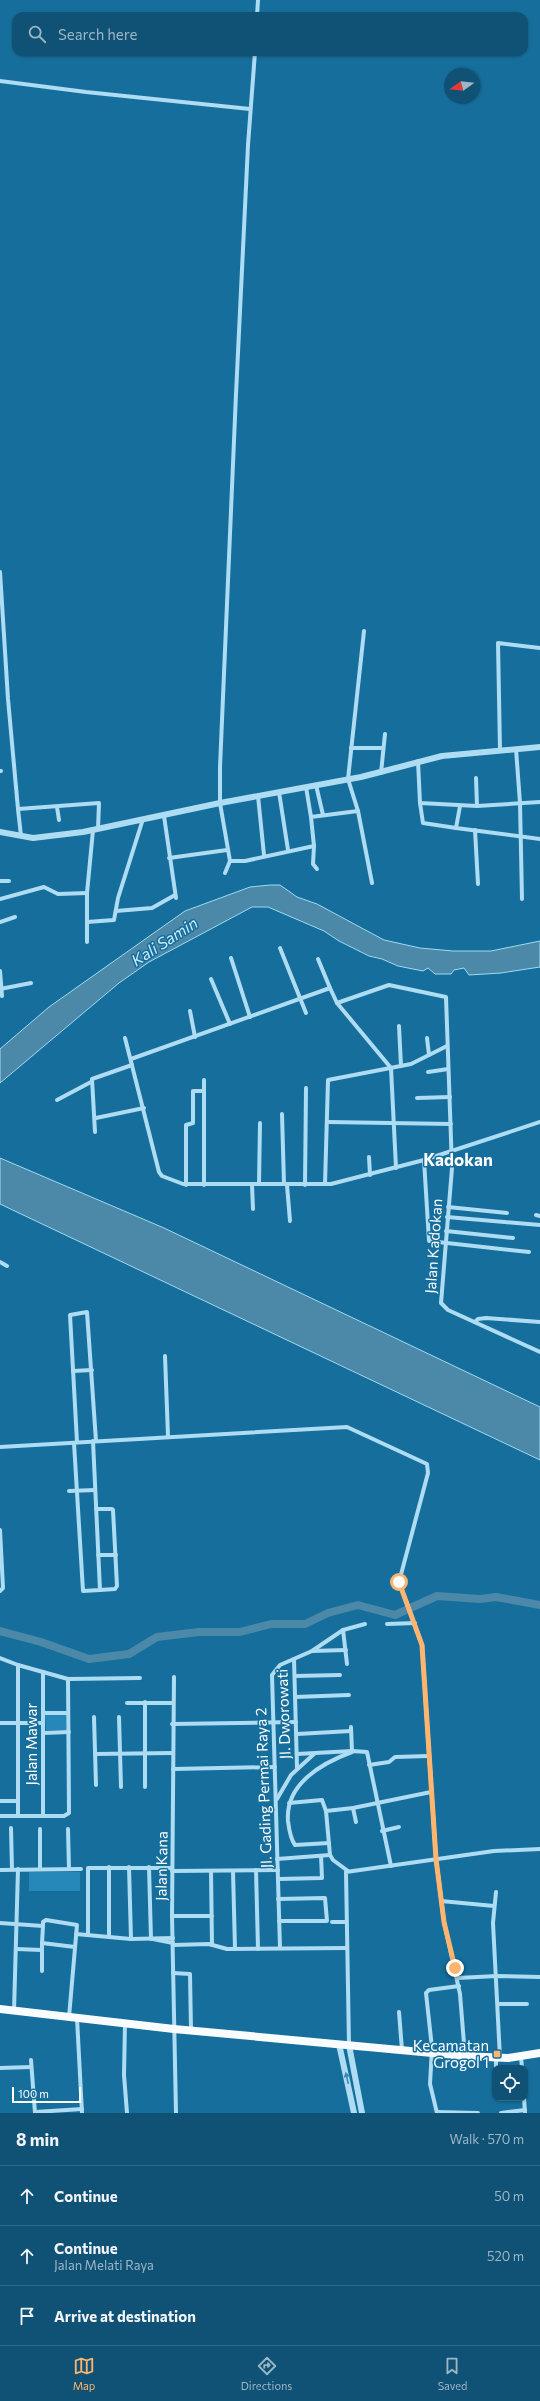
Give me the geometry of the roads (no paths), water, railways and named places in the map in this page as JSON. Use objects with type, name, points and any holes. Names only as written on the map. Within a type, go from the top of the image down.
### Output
[{"type":"main road","points":[[0,2009],[174,2029],[465,2056],[498,2058],[521,2057],[540,2053]]},
{"type":"street","points":[[257,12],[258,0]]},
{"type":"street","points":[[225,873],[230,862],[220,803],[236,386],[250,109],[255,56]]},
{"type":"street","points":[[0,81],[86,92],[250,109]]},
{"type":"street","points":[[0,572],[8,699],[21,836]]},
{"type":"street","points":[[364,631],[348,779],[358,811],[372,883]]},
{"type":"street","points":[[500,750],[498,643],[540,648]]},
{"type":"street","points":[[381,773],[382,748],[385,734]]},
{"type":"street","points":[[0,834],[40,838],[164,816],[220,803],[381,773],[442,756],[540,747]]},
{"type":"street","points":[[351,748],[382,748]]},
{"type":"street","points":[[516,749],[520,803],[522,899]]},
{"type":"street","points":[[418,762],[420,803],[422,820],[425,825],[540,839]]},
{"type":"street","points":[[476,778],[477,806]]},
{"type":"street","points":[[316,785],[323,815]]},
{"type":"street","points":[[306,787],[314,846],[314,866],[317,869]]},
{"type":"street","points":[[279,792],[288,850]]},
{"type":"street","points":[[258,796],[264,856]]},
{"type":"street","points":[[420,803],[477,806],[540,802]]},
{"type":"street","points":[[18,809],[99,803],[87,892],[87,942]]},
{"type":"street","points":[[456,828],[460,806]]},
{"type":"street","points":[[57,807],[59,820]]},
{"type":"street","points":[[310,817],[358,811]]},
{"type":"street","points":[[116,911],[152,908],[176,897],[169,858],[164,816]]},
{"type":"street","points":[[115,925],[114,920],[116,911],[143,819]]},
{"type":"street","points":[[475,830],[478,884]]},
{"type":"street","points":[[230,862],[314,846]]},
{"type":"street","points":[[169,858],[227,850]]},
{"type":"street","points":[[0,881],[10,881]]},
{"type":"street","points":[[0,899],[44,887],[58,894],[87,892]]},
{"type":"street","points":[[0,922],[15,917]]},
{"type":"street","points":[[87,922],[114,920]]},
{"type":"street","points":[[280,948],[299,999],[306,1013]]},
{"type":"street","points":[[231,958],[250,1017]]},
{"type":"street","points":[[318,959],[337,1003],[391,1068],[396,1168]]},
{"type":"street","points":[[0,971],[0,989],[2,996]]},
{"type":"street","points":[[211,979],[230,1024]]},
{"type":"street","points":[[0,989],[31,983]]},
{"type":"street","name":"Jalan Kadokan","points":[[337,1003],[389,985],[446,998],[452,1152],[441,1303],[448,1310],[540,1352]]},
{"type":"street","points":[[131,1059],[330,988]]},
{"type":"street","points":[[190,1011],[195,1037]]},
{"type":"street","points":[[399,1026],[401,1066]]},
{"type":"street","points":[[125,1038],[160,1174],[186,1185],[324,1184],[370,1175],[452,1152],[540,1122]]},
{"type":"street","points":[[427,1038],[429,1055]]},
{"type":"street","points":[[324,1184],[328,1122],[328,1080],[411,1064],[447,1046]]},
{"type":"street","points":[[57,1100],[91,1082],[96,1077],[132,1065]]},
{"type":"street","points":[[428,1072],[448,1068]]},
{"type":"street","points":[[204,1080],[204,1185]]},
{"type":"street","points":[[91,1082],[96,1118],[95,1132]]},
{"type":"street","points":[[305,1184],[306,1088]]},
{"type":"street","points":[[186,1185],[186,1125],[193,1123],[193,1091],[204,1091]]},
{"type":"street","points":[[417,1098],[450,1097]]},
{"type":"street","points":[[96,1118],[144,1108]]},
{"type":"street","points":[[282,1114],[286,1185],[290,1221]]},
{"type":"street","points":[[328,1122],[451,1124]]},
{"type":"street","points":[[260,1123],[260,1184]]},
{"type":"street","points":[[369,1156],[370,1175]]},
{"type":"street","points":[[424,1160],[429,1239],[431,1242],[528,1252]]},
{"type":"street","points":[[252,1185],[253,1209]]},
{"type":"street","points":[[448,1207],[507,1213]]},
{"type":"street","points":[[447,1217],[540,1225]]},
{"type":"street","points":[[446,1231],[513,1238]]},
{"type":"street","points":[[0,1262],[7,1266]]},
{"type":"street","points":[[96,1509],[112,1508],[114,1510],[117,1586],[115,1589],[100,1590],[82,1589],[76,1491],[76,1442],[70,1315],[86,1312],[92,1370],[95,1490],[100,1590]]},
{"type":"street","points":[[475,1322],[478,1319],[486,1318],[540,1322]]},
{"type":"street","points":[[165,1356],[168,1436]]},
{"type":"street","points":[[73,1371],[92,1370]]},
{"type":"street","points":[[0,1447],[168,1436],[347,1427],[425,1462],[429,1468],[428,1474],[399,1582],[402,1593],[421,1638],[425,1667],[428,1756],[436,1859],[441,1901],[459,1986],[465,2056]]},
{"type":"street","points":[[68,1491],[95,1490]]},
{"type":"street","points":[[0,1530],[3,1588],[0,1591]]},
{"type":"street","points":[[98,1555],[116,1555]]},
{"type":"street","points":[[386,1624],[415,1623]]},
{"type":"street","points":[[312,1651],[343,1630],[365,1624]]},
{"type":"street","points":[[343,1630],[346,1650],[346,1664]]},
{"type":"street","points":[[312,1651],[346,1650]]},
{"type":"street","name":"Jl. Gading Permai Raya 2","points":[[280,1948],[273,1722],[273,1672],[280,1665],[312,1651]]},
{"type":"street","points":[[0,1658],[18,1665],[68,1679],[140,1678]]},
{"type":"street","name":"Jl. Dworowati","points":[[294,1659],[297,1768]]},
{"type":"street","points":[[18,1665],[18,1815]]},
{"type":"street","name":"Jalan Mawar","points":[[43,1672],[43,1815]]},
{"type":"street","points":[[295,1676],[340,1675]]},
{"type":"street","name":"Jalan Kana","points":[[174,1677],[172,1703],[172,1916],[176,2113]]},
{"type":"street","points":[[0,1816],[68,1814],[68,1679]]},
{"type":"street","points":[[295,1698],[349,1695]]},
{"type":"street","points":[[145,1702],[145,1787]]},
{"type":"street","points":[[126,1703],[172,1703]]},
{"type":"street","points":[[43,1713],[68,1713]]},
{"type":"street","points":[[119,1716],[121,1787]]},
{"type":"street","points":[[94,1717],[96,1785]]},
{"type":"street","points":[[172,1724],[296,1722]]},
{"type":"street","points":[[0,1723],[43,1723]]},
{"type":"street","points":[[297,1734],[351,1729],[352,1751]]},
{"type":"street","points":[[43,1733],[68,1732]]},
{"type":"street","points":[[329,1843],[295,1845],[288,1827],[289,1803],[296,1788],[317,1769],[352,1751]]},
{"type":"street","points":[[297,1754],[366,1751],[376,1804],[391,1866]]},
{"type":"street","points":[[276,1801],[283,1786],[297,1768],[315,1753]]},
{"type":"street","points":[[95,1754],[173,1754]]},
{"type":"street","points":[[369,1765],[389,1762],[395,1757],[428,1756]]},
{"type":"street","points":[[173,1768],[275,1767]]},
{"type":"street","points":[[326,1811],[376,1804],[431,1792]]},
{"type":"street","points":[[289,1803],[322,1800],[326,1811],[330,1855],[333,1860],[348,1871],[512,1849],[540,1849]]},
{"type":"street","points":[[0,1801],[18,1801]]},
{"type":"street","points":[[353,1808],[356,1822]]},
{"type":"street","points":[[382,1831],[399,1827]]},
{"type":"street","points":[[11,1828],[12,1870]]},
{"type":"street","points":[[40,1829],[40,1869]]},
{"type":"street","points":[[68,1829],[69,1869]]},
{"type":"street","points":[[277,1859],[330,1855]]},
{"type":"street","points":[[278,1879],[323,1878],[322,1856]]},
{"type":"street","points":[[88,1935],[87,1869],[89,1867],[149,1867],[211,1871],[278,1870]]},
{"type":"street","points":[[109,1867],[109,1937]]},
{"type":"street","points":[[129,1867],[130,1939]]},
{"type":"street","points":[[149,1867],[152,1939]]},
{"type":"street","points":[[14,2011],[18,1869]]},
{"type":"street","points":[[0,1870],[81,1869]]},
{"type":"street","points":[[256,1870],[258,1948]]},
{"type":"street","points":[[211,1871],[212,1945]]},
{"type":"street","points":[[233,1871],[234,1949]]},
{"type":"street","points":[[348,1871],[346,1877],[346,1922],[349,2045],[362,2113]]},
{"type":"street","points":[[496,1892],[494,1906],[498,2004],[498,2058],[497,2065]]},
{"type":"street","points":[[278,1899],[326,1898],[329,1922]]},
{"type":"street","points":[[441,1901],[494,1906]]},
{"type":"street","points":[[172,1916],[212,1916]]},
{"type":"street","points":[[31,2060],[35,2112],[82,2111],[73,2018],[74,1947],[77,1925],[75,1923],[44,1921],[42,1971]]},
{"type":"street","points":[[279,1921],[346,1922]]},
{"type":"street","points":[[0,1923],[43,1926]]},
{"type":"street","points":[[76,1934],[130,1939],[152,1939],[212,1945],[234,1949],[347,1948]]},
{"type":"street","points":[[42,1943],[74,1947]]},
{"type":"street","points":[[16,1949],[42,1950]]},
{"type":"street","points":[[173,1973],[190,1974],[191,2030]]},
{"type":"street","points":[[457,1978],[497,1976],[540,1977]]},
{"type":"street","points":[[459,1986],[427,1991],[432,2053],[430,2084],[437,2113],[478,2113]]},
{"type":"street","points":[[498,2004],[527,2004]]},
{"type":"street","points":[[399,2012],[402,2050]]},
{"type":"street","points":[[125,2023],[126,2113]]},
{"type":"street","points":[[339,2044],[354,2113]]},
{"type":"street","points":[[521,2057],[522,2065]]},
{"type":"street","points":[[0,2068],[31,2067]]},
{"type":"street","points":[[501,2113],[525,2112],[524,2101]]},
{"type":"water","name":"Kali Samin","points":[[280,885],[297,897],[317,904],[384,940],[420,948],[453,951],[491,951],[540,941],[540,967],[501,973],[469,975],[464,968],[454,970],[451,974],[435,974],[428,968],[423,971],[398,966],[382,959],[369,956],[339,941],[324,931],[268,907],[252,907],[149,962],[119,983],[0,1083],[0,1049],[49,1007],[185,911],[250,887]]},
{"type":"water","points":[[0,1158],[164,1228],[540,1407],[540,1460],[0,1204]]},
{"type":"waterway","points":[[0,1631],[41,1642],[89,1659],[129,1654],[157,1637],[199,1632],[240,1632],[271,1624],[305,1624],[328,1613],[358,1605],[395,1615],[437,1596],[480,1599],[496,1597],[540,1605]]},
{"type":"place","name":"Kecamatan Grogol 1","points":[[497,2054]]},
{"type":"district","name":"Kadokan","points":[[458,1159]]}]
